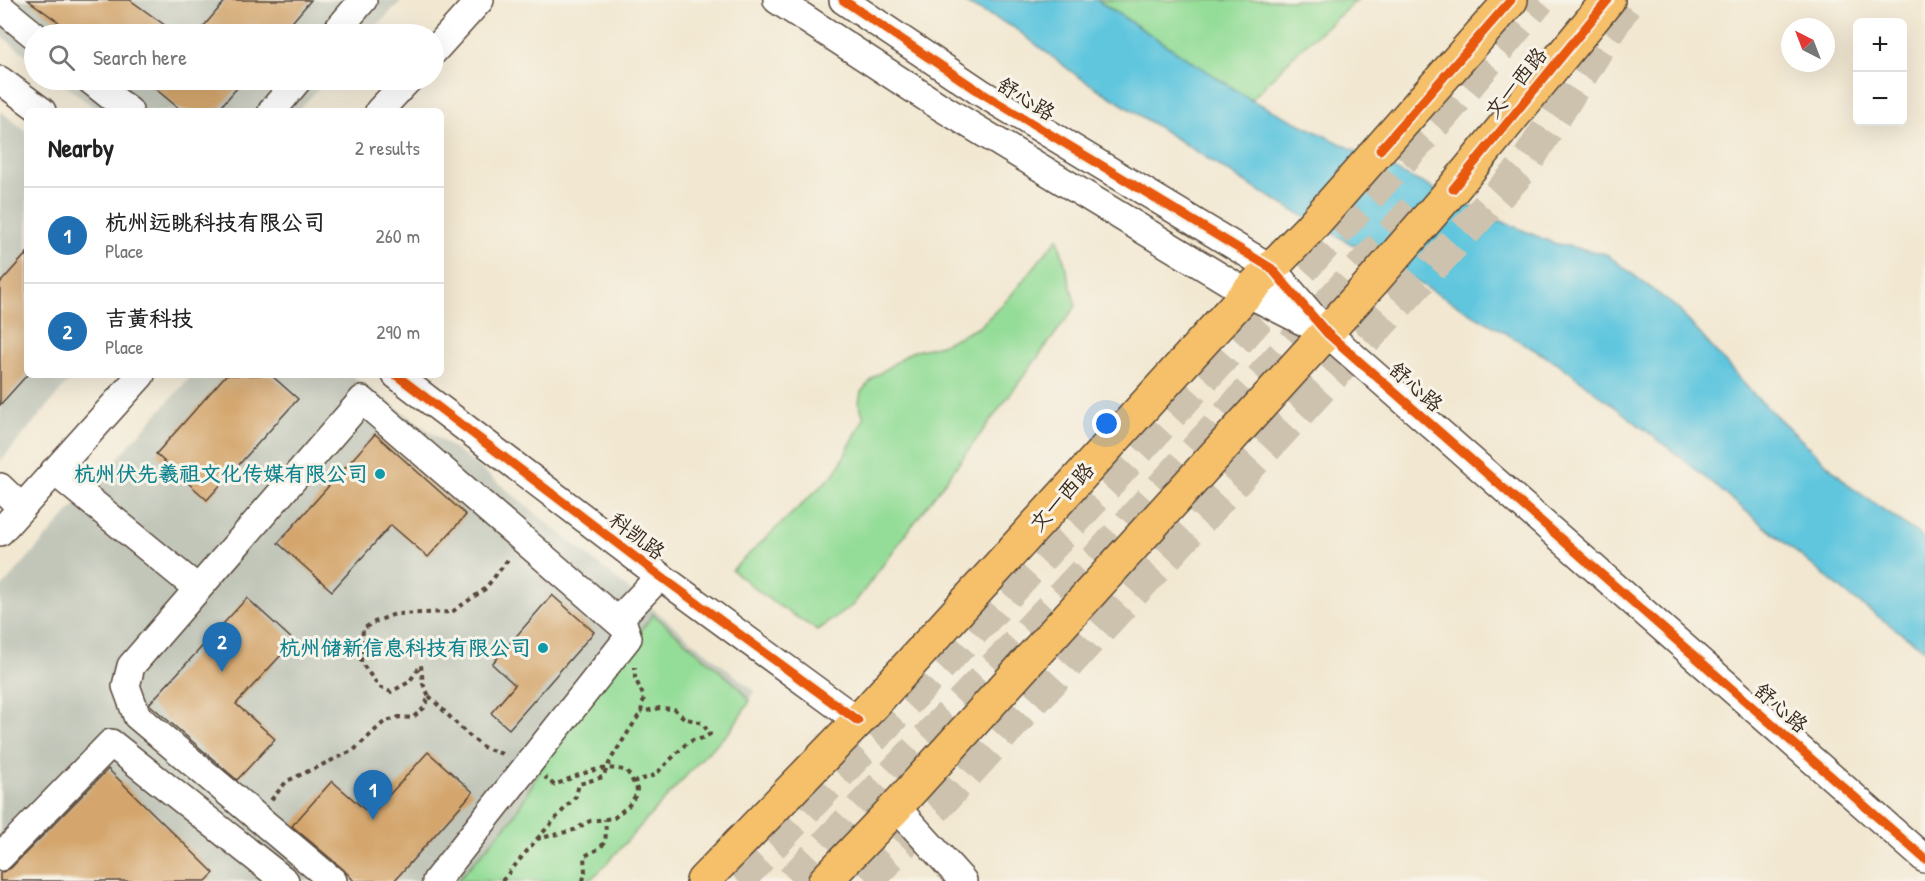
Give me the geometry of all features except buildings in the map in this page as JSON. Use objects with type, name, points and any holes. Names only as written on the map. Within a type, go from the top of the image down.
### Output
[{"type":"main road","name":"文一西路","points":[[703,881],[858,721],[1247,293],[1309,229],[1510,0]]},
{"type":"main road","name":"文一西路","points":[[825,881],[896,807],[1327,333],[1453,189],[1608,0]]},
{"type":"street","points":[[343,24],[363,0]]},
{"type":"street","points":[[444,40],[480,0]]},
{"type":"street","name":"舒心路","points":[[777,0],[939,106],[1247,293],[1327,333]]},
{"type":"street","name":"舒心路","points":[[843,0],[980,92],[1271,268],[1327,333],[1925,859]]},
{"type":"street","points":[[0,7],[24,27]]},
{"type":"street","points":[[0,80],[38,108]]},
{"type":"street","points":[[103,90],[125,108]]},
{"type":"street","points":[[275,108],[290,90]]},
{"type":"street","points":[[382,108],[399,90]]},
{"type":"street","points":[[0,532],[138,378]]},
{"type":"street","name":"科凯路","points":[[400,378],[660,576],[858,721]]},
{"type":"street","points":[[333,881],[137,716],[126,686],[130,666],[362,400],[626,632]]},
{"type":"street","points":[[54,471],[198,589]]},
{"type":"street","points":[[0,487],[22,508]]},
{"type":"street","points":[[626,632],[621,617],[660,576]]},
{"type":"street","points":[[436,881],[528,764],[626,632]]},
{"type":"street","points":[[0,857],[111,743],[285,881]]},
{"type":"street","points":[[896,807],[963,881]]},
{"type":"path","points":[[524,540],[485,589],[452,612],[394,614],[363,629],[361,662],[379,687],[391,692],[409,682],[421,665],[423,684],[429,696],[465,732],[483,747],[528,764],[554,785],[589,771],[612,767],[627,771],[637,789],[636,795],[614,818],[590,821],[574,830],[537,839]]},
{"type":"path","points":[[502,881],[576,796],[579,784],[603,777],[641,712],[644,697],[635,678],[635,662],[626,632]]},
{"type":"path","points":[[256,817],[287,781],[354,750],[384,722],[399,717],[412,718],[424,708],[429,696]]},
{"type":"path","points":[[633,782],[655,775],[686,744],[710,734],[702,723],[684,718],[674,710],[660,708],[641,712]]},
{"type":"path","points":[[583,881],[584,856],[600,849],[607,840],[605,819]]},
{"type":"shaded area","points":[[0,0],[402,0],[379,24],[24,24],[24,53],[0,35]]},
{"type":"shaded area","points":[[71,90],[317,90],[300,108],[95,108]]},
{"type":"shaded area","points":[[0,111],[24,130],[24,378],[71,378],[0,462]]},
{"type":"shaded area","points":[[189,378],[355,378],[475,464],[754,691],[730,731],[704,756],[599,872],[588,881],[0,881],[0,589]]},
{"type":"green space","points":[[1097,0],[1357,0],[1296,53],[1251,100]]},
{"type":"green space","points":[[1058,238],[1076,306],[853,605],[817,630],[771,601],[732,570],[836,472],[864,418],[859,403],[861,392],[874,377],[911,352],[941,345],[979,327],[1008,299]]},
{"type":"green space","points":[[653,614],[740,688],[750,701],[730,731],[704,756],[599,872],[588,881],[457,881],[512,819],[554,747]]},
{"type":"water","points":[[960,0],[1097,0],[1251,100],[1494,218],[1553,243],[1606,254],[1677,308],[1754,395],[1851,487],[1925,539],[1925,650],[1847,594],[1679,456],[1559,364],[1246,183],[1076,75],[1013,27]]},
{"type":"tunnel","points":[[738,881],[992,611],[1446,111],[1539,0]]},
{"type":"tunnel","points":[[868,881],[1523,168],[1628,0]]},
{"type":"tunnel","points":[[792,881],[1087,570],[1423,200]]},
{"type":"cycle path","points":[[843,0],[980,92],[1271,268],[1327,333],[1925,859]]},
{"type":"cycle path","points":[[1380,150],[1511,0]]},
{"type":"cycle path","points":[[1453,189],[1608,0]]},
{"type":"cycle path","points":[[400,378],[660,576],[858,721]]},
{"type":"place","name":"杭州伏先羲祖文化传媒有限公司","points":[[380,474]]},
{"type":"place","name":"杭州储新信息科技有限公司","points":[[543,648]]},
{"type":"place","name":"吉黄科技","points":[[222,672]]},
{"type":"place","name":"杭州远眺科技有限公司","points":[[373,820]]}]
